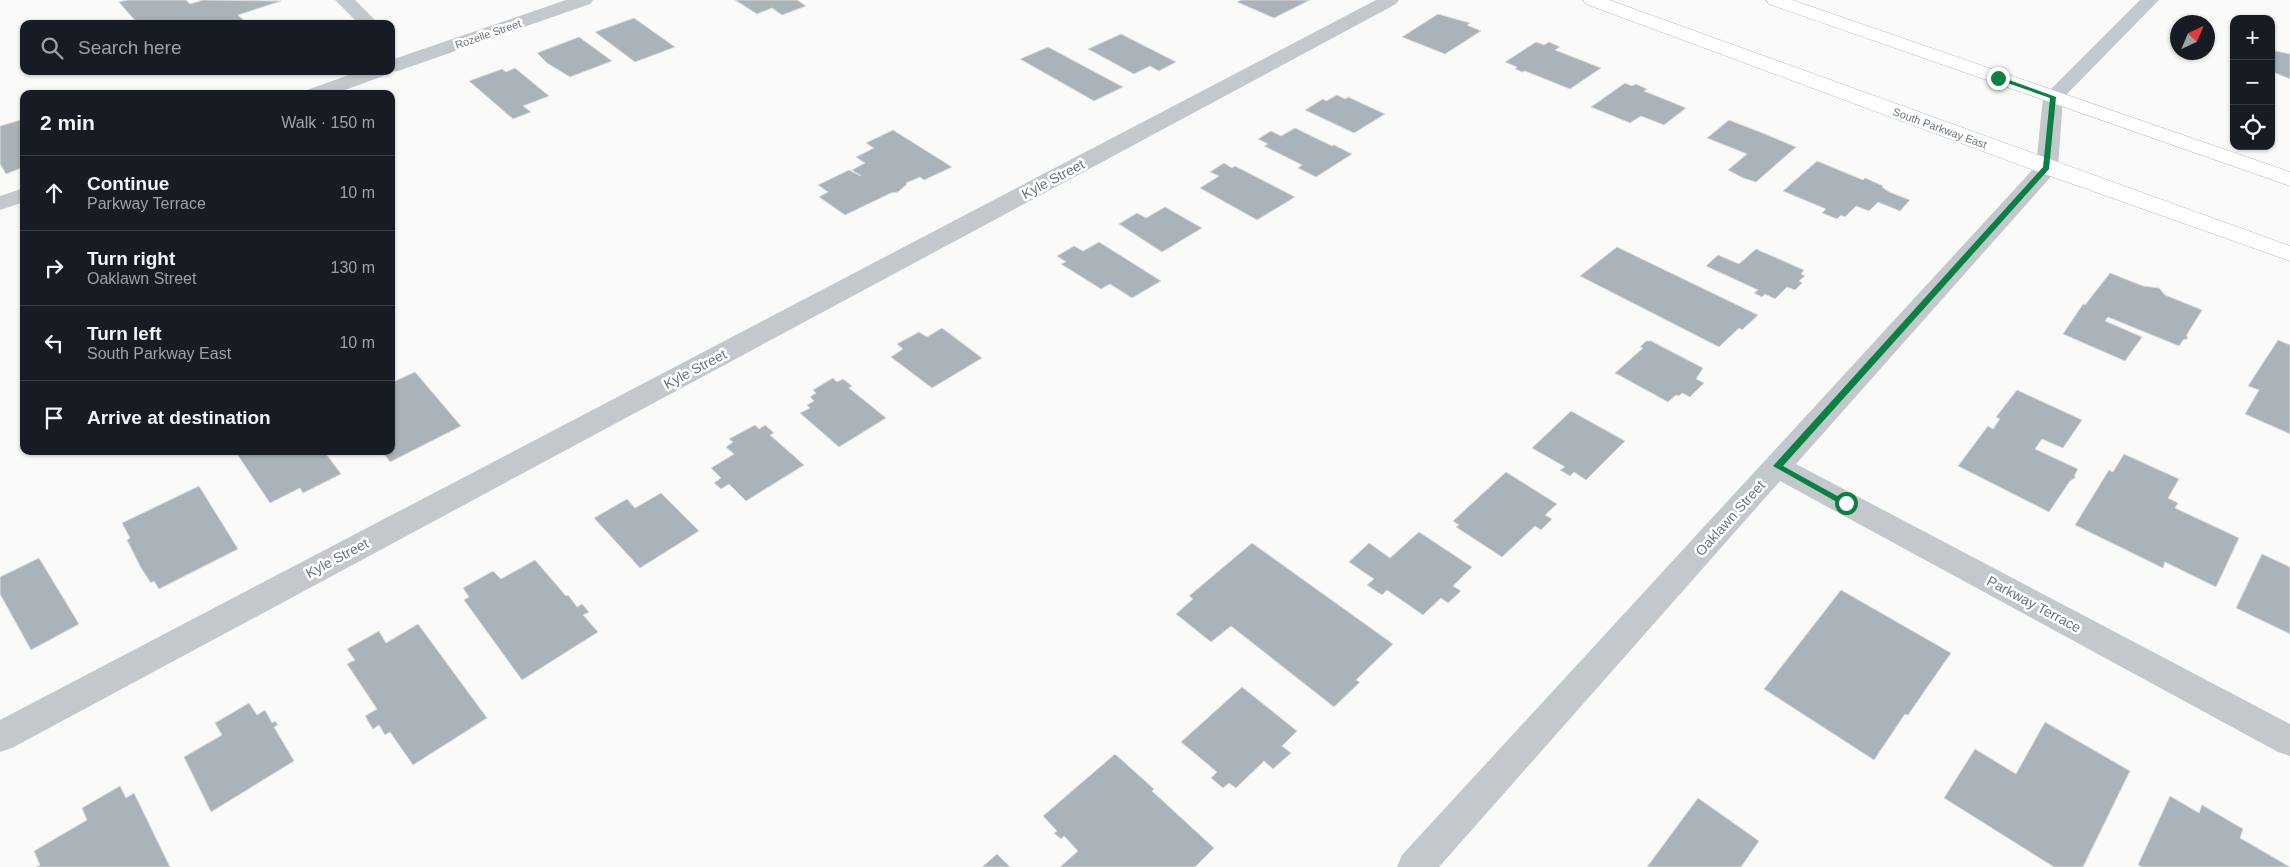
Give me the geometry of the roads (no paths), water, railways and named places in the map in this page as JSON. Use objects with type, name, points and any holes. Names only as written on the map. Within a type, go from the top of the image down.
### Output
[{"type":"main road","name":"South Parkway East","points":[[1592,0],[2047,168],[2290,254]]},
{"type":"main road","points":[[1775,0],[2290,179]]},
{"type":"street","points":[[344,0],[366,20]]},
{"type":"street","name":"Rozelle Street","points":[[400,59],[584,0]]},
{"type":"street","name":"Kyle Street","points":[[0,737],[1390,0]]},
{"type":"street","points":[[2047,168],[2053,97],[2150,0]]},
{"type":"street","points":[[325,90],[368,75]]},
{"type":"street","name":"Oaklawn Street","points":[[1415,867],[2047,168]]},
{"type":"street","points":[[0,203],[20,196]]},
{"type":"street","name":"Parkway Terrace","points":[[1777,466],[2290,741]]}]
